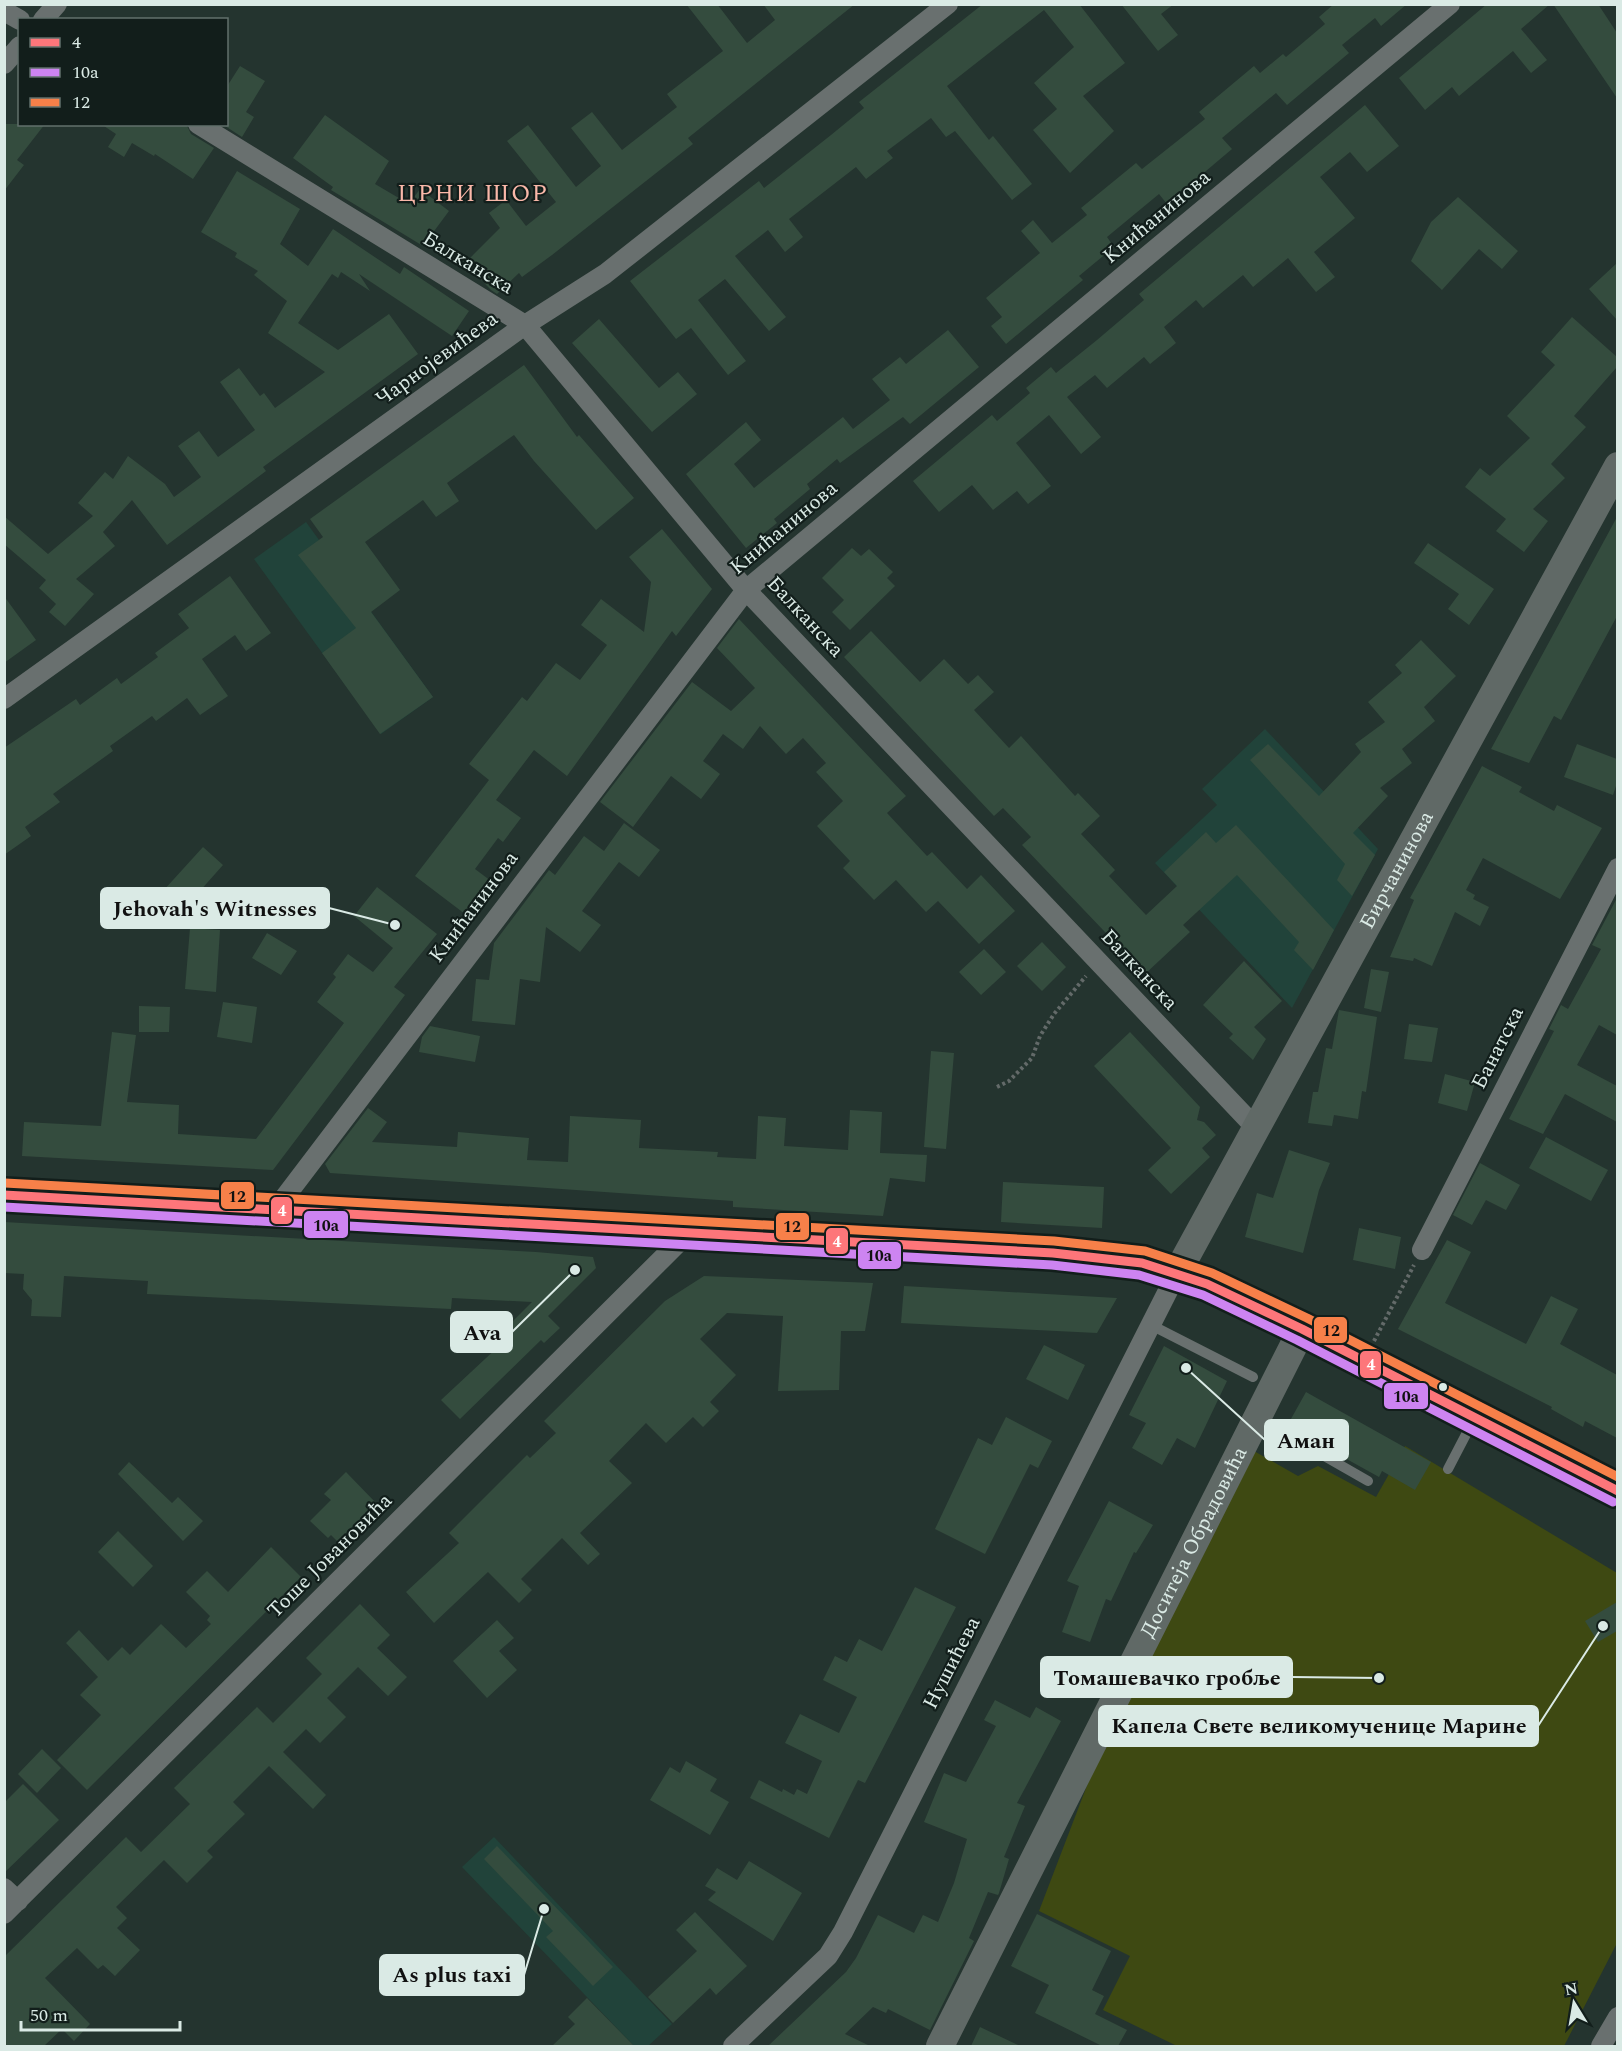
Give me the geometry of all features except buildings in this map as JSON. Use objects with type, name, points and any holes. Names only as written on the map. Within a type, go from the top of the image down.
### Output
[{"type":"street","points":[[45,18],[57,4]]},
{"type":"street","name":"Чарнојевићева","points":[[4,699],[525,325],[605,274],[948,4]]},
{"type":"street","name":"Книћанинова","points":[[275,1210],[746,590],[1450,4]]},
{"type":"street","points":[[4,11],[18,19]]},
{"type":"street","points":[[4,64],[18,48]]},
{"type":"street","name":"Балканска","points":[[201,126],[525,325],[746,590],[1256,1128]]},
{"type":"street","name":"Бирчанинова","points":[[1177,1274],[1617,466]]},
{"type":"street","name":"Банатска","points":[[1422,1250],[1617,868]]},
{"type":"street","points":[[4,1195],[1074,1254],[1142,1263],[1177,1274],[1302,1329],[1617,1491]]},
{"type":"street","name":"Тоше Јовановића","points":[[9,1901],[688,1233]]},
{"type":"street","name":"Нушићева","points":[[733,2046],[828,1956],[843,1932],[1177,1274]]},
{"type":"street","name":"Доситеја Обрадовића","points":[[940,2046],[1302,1329]]},
{"type":"street","points":[[1601,2046],[1617,2017]]},
{"type":"lane","points":[[1151,1325],[1252,1377]]},
{"type":"lane","points":[[1448,1469],[1475,1416]]},
{"type":"lane","points":[[1257,1418],[1368,1481]]},
{"type":"path","points":[[998,1087],[1009,1081],[1032,1059],[1040,1036],[1054,1014],[1071,991],[1099,963]]},
{"type":"path","points":[[1364,1360],[1422,1250]]},
{"type":"shaded area","points":[[306,522],[433,697],[381,734],[254,559]]},
{"type":"shaded area","points":[[1265,729],[1378,849],[1292,1008],[1155,863],[1217,805],[1202,789]]},
{"type":"shaded area","points":[[494,1837],[672,2024],[648,2046],[634,2046],[462,1867]]},
{"type":"green space","points":[[1405,1446],[1617,1573],[1617,1943],[1564,2046],[1177,2046],[1103,2010],[1130,1956],[1039,1911],[1088,1783],[1254,1451],[1298,1476],[1318,1466],[1376,1497]]},
{"type":"transit line","name":"12","points":[[5,1183],[1054,1241],[1145,1251],[1212,1273],[1307,1318],[1618,1477]]},
{"type":"transit line","name":"4","points":[[4,1195],[1053,1253],[1142,1263],[1207,1284],[1302,1329],[1618,1491]]},
{"type":"transit line","name":"10а","points":[[4,1207],[1052,1265],[1139,1275],[1203,1295],[1297,1340],[1613,1502]]},
{"type":"place","name":"Jehovah's Witnesses","points":[[395,925]]},
{"type":"place","name":"Ava","points":[[575,1270]]},
{"type":"place","name":"Аман","points":[[1186,1368]]},
{"type":"place","name":"Капела Свете великомученице Марине","points":[[1603,1626]]},
{"type":"place","name":"Томашевачко гробље","points":[[1379,1678]]},
{"type":"place","name":"As plus taxi","points":[[544,1909]]},
{"type":"district","name":"ЦРНИ ШОР","points":[[473,194]]}]
